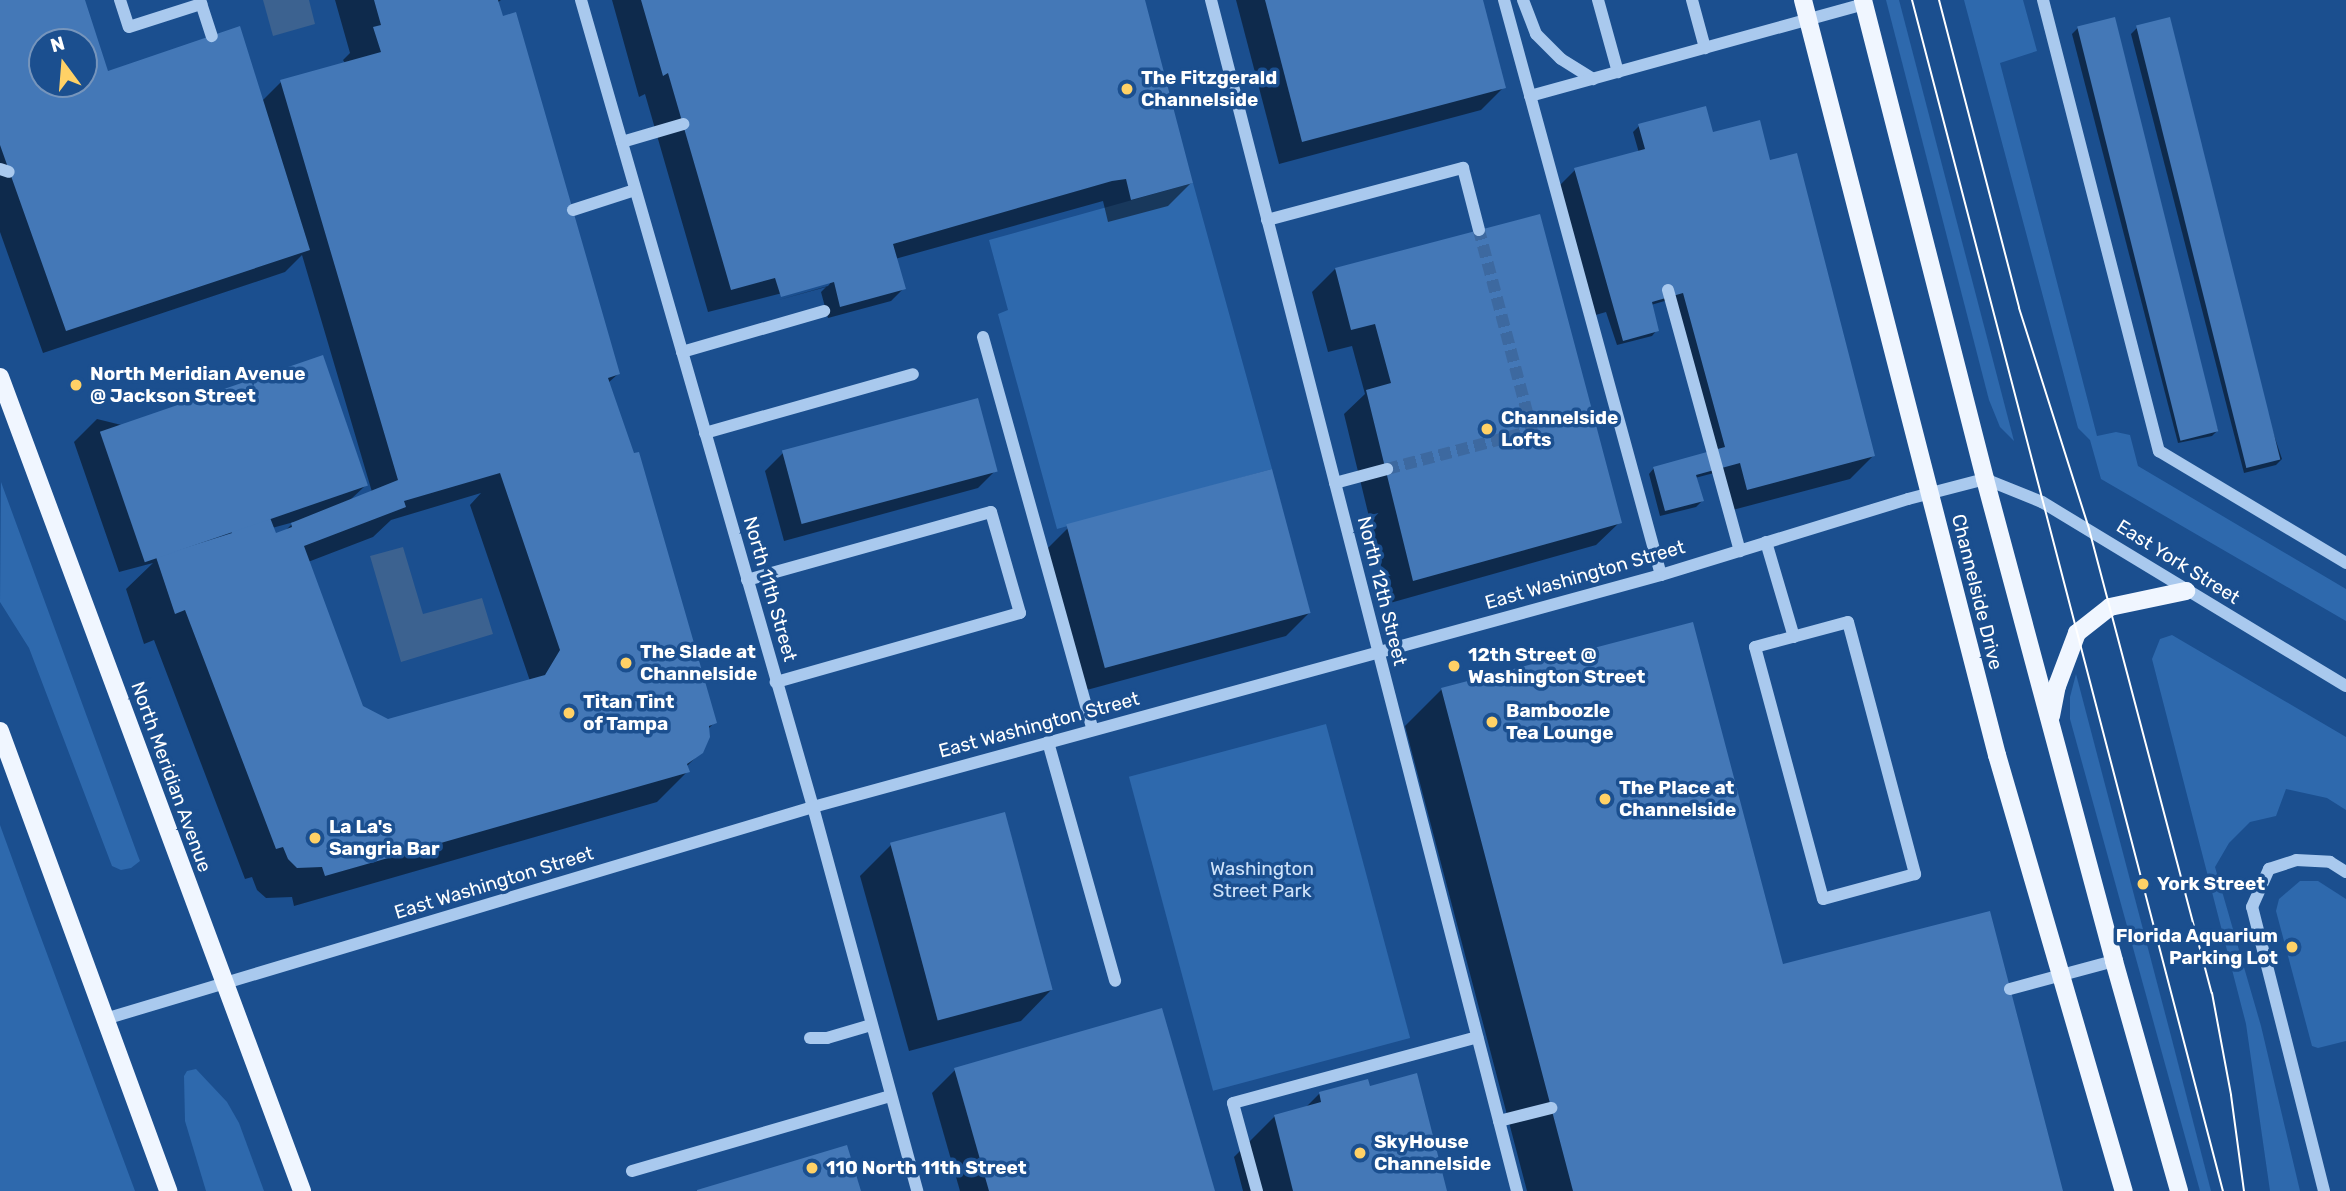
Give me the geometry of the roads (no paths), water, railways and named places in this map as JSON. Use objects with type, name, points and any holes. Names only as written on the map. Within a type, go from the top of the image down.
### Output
[{"type":"main road","name":"Channelside Drive","points":[[1803,0],[1997,755],[2124,1191]]},
{"type":"main road","name":"Channelside Drive","points":[[1864,2],[1985,479],[2114,961],[2179,1191]]},
{"type":"main road","name":"North Meridian Avenue","points":[[0,377],[302,1191]]},
{"type":"main road","points":[[2050,719],[2057,686],[2077,633],[2110,607],[2186,591]]},
{"type":"main road","points":[[0,731],[168,1191]]},
{"type":"street","points":[[120,0],[129,27],[201,2],[212,36]]},
{"type":"street","name":"North 11th Street","points":[[581,0],[813,807],[917,1191]]},
{"type":"street","name":"North 12th Street","points":[[1211,0],[1517,1191]]},
{"type":"street","points":[[1504,0],[1661,575]]},
{"type":"street","points":[[1523,0],[1536,34],[1561,59],[1593,79]]},
{"type":"street","points":[[1598,0],[1618,72]]},
{"type":"street","points":[[1692,0],[1705,48]]},
{"type":"street","points":[[2043,0],[2160,452],[2346,563]]},
{"type":"street","points":[[1530,96],[1808,20],[1864,2]]},
{"type":"street","points":[[622,142],[683,124]]},
{"type":"street","points":[[1267,219],[1463,168],[1479,230]]},
{"type":"street","points":[[572,209],[635,190]]},
{"type":"street","points":[[1668,290],[1740,551]]},
{"type":"street","points":[[682,352],[824,311]]},
{"type":"street","points":[[983,337],[1093,730]]},
{"type":"street","points":[[705,433],[913,374]]},
{"type":"street","points":[[1335,483],[1387,469]]},
{"type":"street","name":"East Washington Street","points":[[105,1019],[813,807],[1661,575],[1930,493],[1985,479]]},
{"type":"street","name":"East York Street","points":[[1985,479],[2042,502],[2346,686]]},
{"type":"street","points":[[747,580],[991,512],[1020,613],[776,682]]},
{"type":"street","points":[[1766,542],[1794,637]]},
{"type":"street","points":[[1848,622],[1915,874],[1823,899],[1755,647],[1794,637],[1848,622]]},
{"type":"street","points":[[1048,742],[1115,981]]},
{"type":"street","points":[[2324,1191],[2252,907],[2269,869],[2296,860],[2330,862],[2346,872]]},
{"type":"street","points":[[2010,989],[2114,961]]},
{"type":"street","points":[[810,1038],[827,1038],[871,1025]]},
{"type":"street","points":[[1257,1191],[1233,1103],[1477,1037]]},
{"type":"street","points":[[632,1171],[890,1096]]},
{"type":"street","points":[[1499,1121],[1551,1108]]},
{"type":"tunnel","points":[[1387,469],[1532,431],[1479,230]]},
{"type":"tram line","points":[[1912,0],[2223,1191]]},
{"type":"tram line","points":[[1939,0],[2019,308],[2089,529],[2212,993],[2231,1095],[2244,1191]]},
{"type":"place","name":"The Fitzgerald Channelside","points":[[1127,89]]},
{"type":"place","name":"North Meridian Avenue @ Jackson Street","points":[[76,385]]},
{"type":"place","name":"Channelside Lofts","points":[[1487,429]]},
{"type":"place","name":"The Slade at Channelside","points":[[626,663]]},
{"type":"place","name":"12th Street @ Washington Street","points":[[1454,666]]},
{"type":"place","name":"Titan Tint of Tampa","points":[[569,713]]},
{"type":"place","name":"Bamboozle Tea Lounge","points":[[1492,722]]},
{"type":"place","name":"The Place at Channelside","points":[[1605,799]]},
{"type":"place","name":"La La's Sangria Bar","points":[[315,838]]},
{"type":"place","name":"York Street","points":[[2143,884]]},
{"type":"place","name":"Florida Aquarium Parking Lot","points":[[2292,947]]},
{"type":"place","name":"SkyHouse Channelside","points":[[1360,1153]]},
{"type":"place","name":"110 North 11th Street","points":[[812,1168]]},
{"type":"park label","name":"Washington Street Park","points":[[1262,880]]}]
